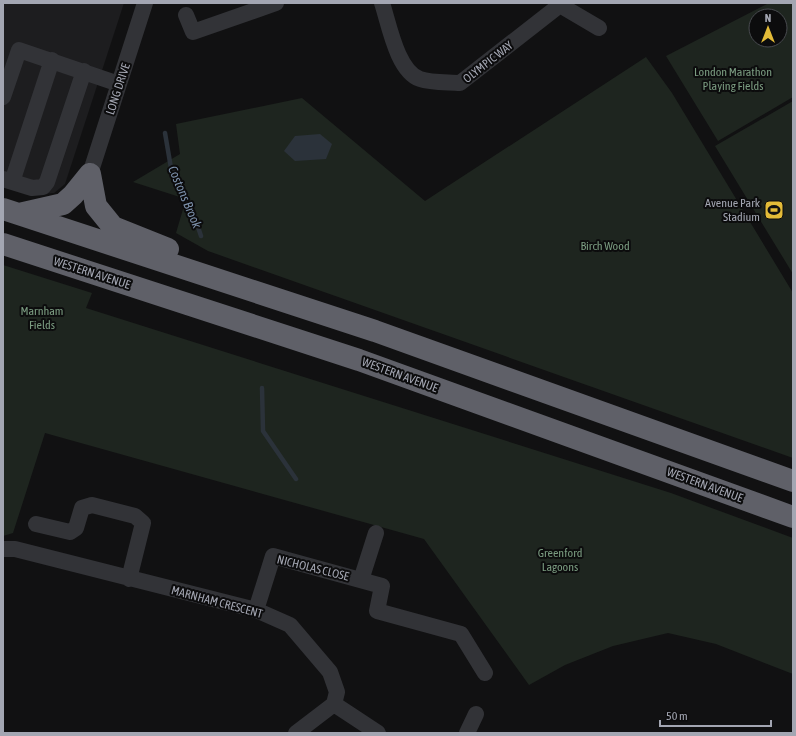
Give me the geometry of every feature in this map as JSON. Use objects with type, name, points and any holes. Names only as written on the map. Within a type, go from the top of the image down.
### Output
[{"type":"highway","points":[[11,212],[62,204],[73,195],[90,174]]},
{"type":"highway","points":[[90,174],[96,206],[113,227],[375,331]]},
{"type":"highway","points":[[11,212],[375,331],[793,481]]},
{"type":"highway","name":"WESTERN AVENUE","points":[[3,244],[359,360],[793,517]]},
{"type":"street","name":"LONG DRIVE","points":[[90,174],[145,3]]},
{"type":"street","points":[[186,15],[193,32],[276,3]]},
{"type":"street","name":"OLYMPIC WAY","points":[[382,3],[404,67],[419,79],[460,83],[560,4],[599,28]]},
{"type":"street","points":[[3,97],[19,50],[119,84]]},
{"type":"street","points":[[52,60],[7,180],[38,188],[43,187],[47,182],[84,71]]},
{"type":"street","points":[[36,524],[70,532],[76,528],[82,508],[92,505],[134,516],[143,523],[129,579]]},
{"type":"street","points":[[361,580],[376,533]]},
{"type":"street","name":"MARNHAM CRESCENT","points":[[3,549],[15,549],[256,610],[290,625],[330,672],[337,692],[334,704]]},
{"type":"street","name":"NICHOLAS CLOSE","points":[[256,610],[273,556],[361,580],[382,586],[377,611],[461,634],[486,673]]},
{"type":"street","points":[[296,733],[334,704],[378,733]]},
{"type":"street","points":[[467,733],[476,714]]},
{"type":"shaded area","points":[[3,3],[124,3],[65,184],[54,193],[29,195],[3,186]]},
{"type":"shaded area","points":[[320,134],[332,144],[326,159],[295,161],[284,151],[295,136]]},
{"type":"green space","name":"London Marathon Playing Fields","points":[[769,3],[793,3],[793,97],[718,141],[666,56],[748,14],[748,48],[788,48],[788,8],[759,8]]},
{"type":"green space","name":"Birch Wood","points":[[646,57],[672,93],[793,293],[793,458],[208,251],[176,233],[186,199],[133,182],[180,154],[176,124],[302,98],[425,201]]},
{"type":"green space","name":"Avenue Park Stadium","points":[[793,101],[793,274],[715,146]]},
{"type":"green space","name":"Greenford Lagoons","points":[[3,265],[92,293],[86,308],[671,493],[793,538],[793,674],[716,644],[668,633],[613,646],[565,665],[529,685],[424,539],[45,433],[13,533],[3,536]]},
{"type":"waterway","name":"Costons Brook","points":[[165,133],[171,168],[192,209],[201,236]]},
{"type":"waterway","points":[[262,388],[263,431],[296,479]]},
{"type":"place","name":"Avenue Park Stadium","points":[[774,210]]},
{"type":"park label","name":"Marnham Fields","points":[[42,318]]}]
